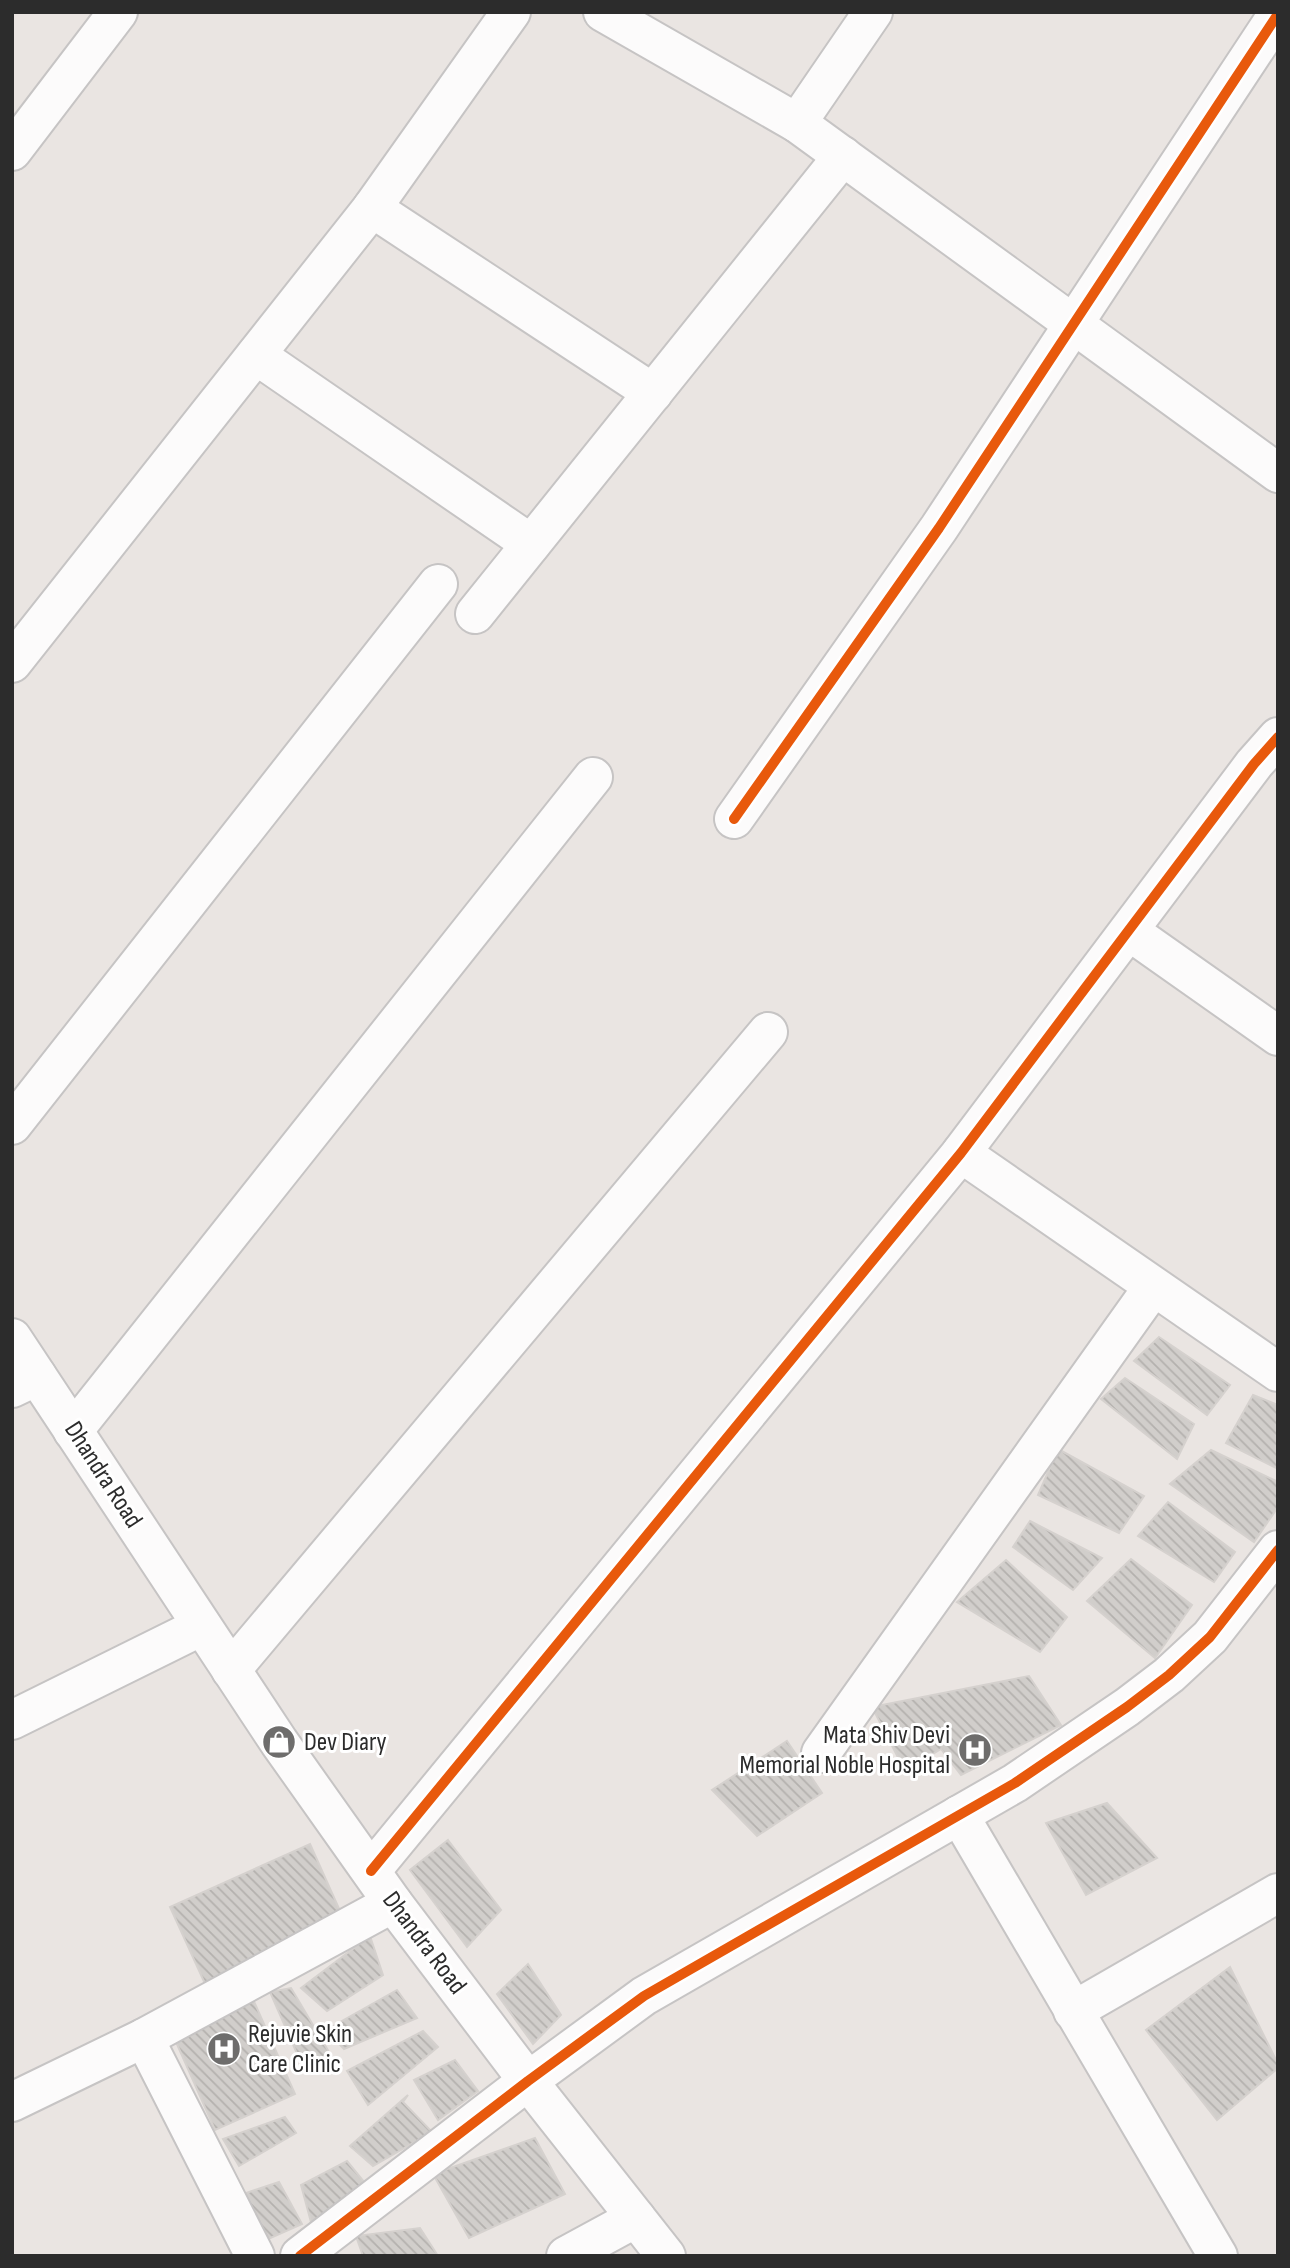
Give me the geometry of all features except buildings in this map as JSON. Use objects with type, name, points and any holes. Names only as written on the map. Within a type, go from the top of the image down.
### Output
[{"type":"street","points":[[12,151],[118,12]]},
{"type":"street","points":[[12,663],[372,208],[511,12]]},
{"type":"street","points":[[603,12],[797,122],[1278,474]]},
{"type":"street","points":[[797,122],[873,12]]},
{"type":"street","points":[[734,819],[939,528],[1278,14]]},
{"type":"street","points":[[475,614],[843,156]]},
{"type":"street","points":[[372,208],[653,393]]},
{"type":"street","points":[[256,355],[531,544]]},
{"type":"street","points":[[12,1125],[438,584]]},
{"type":"street","points":[[371,1871],[961,1153],[1129,931],[1270,761]]},
{"type":"street","points":[[74,1431],[593,776]]},
{"type":"street","points":[[1129,931],[1278,1036]]},
{"type":"street","points":[[231,1670],[768,1032]]},
{"type":"street","points":[[961,1153],[1278,1372]]},
{"type":"street","points":[[821,1754],[1153,1287]]},
{"type":"street","name":"Dhandra Road","points":[[12,1338],[25,1382],[74,1431],[279,1742],[393,1903],[528,2081],[666,2256]]},
{"type":"street","points":[[300,2256],[528,2081],[644,1996],[1015,1783],[1169,1675],[1210,1637],[1278,1550]]},
{"type":"street","points":[[12,1720],[202,1626]]},
{"type":"street","points":[[959,1815],[1218,2256]]},
{"type":"street","points":[[1073,2011],[1278,1893]]},
{"type":"street","points":[[12,2102],[144,2038],[393,1903]]},
{"type":"street","points":[[144,2038],[255,2256]]},
{"type":"street","points":[[566,2256],[636,2218]]},
{"type":"cycle path","points":[[734,819],[939,528],[1278,14]]},
{"type":"cycle path","points":[[371,1871],[961,1153],[1254,764],[1278,737]]},
{"type":"cycle path","points":[[300,2256],[528,2081],[644,1996],[1015,1783],[1127,1707],[1169,1675],[1210,1637],[1278,1550]]},
{"type":"place","name":"Dev Diary","points":[[279,1742]]},
{"type":"place","name":"Mata Shiv Devi Memorial Noble Hospital","points":[[975,1750]]},
{"type":"place","name":"Rejuvie Skin Care Clinic","points":[[224,2049]]}]
